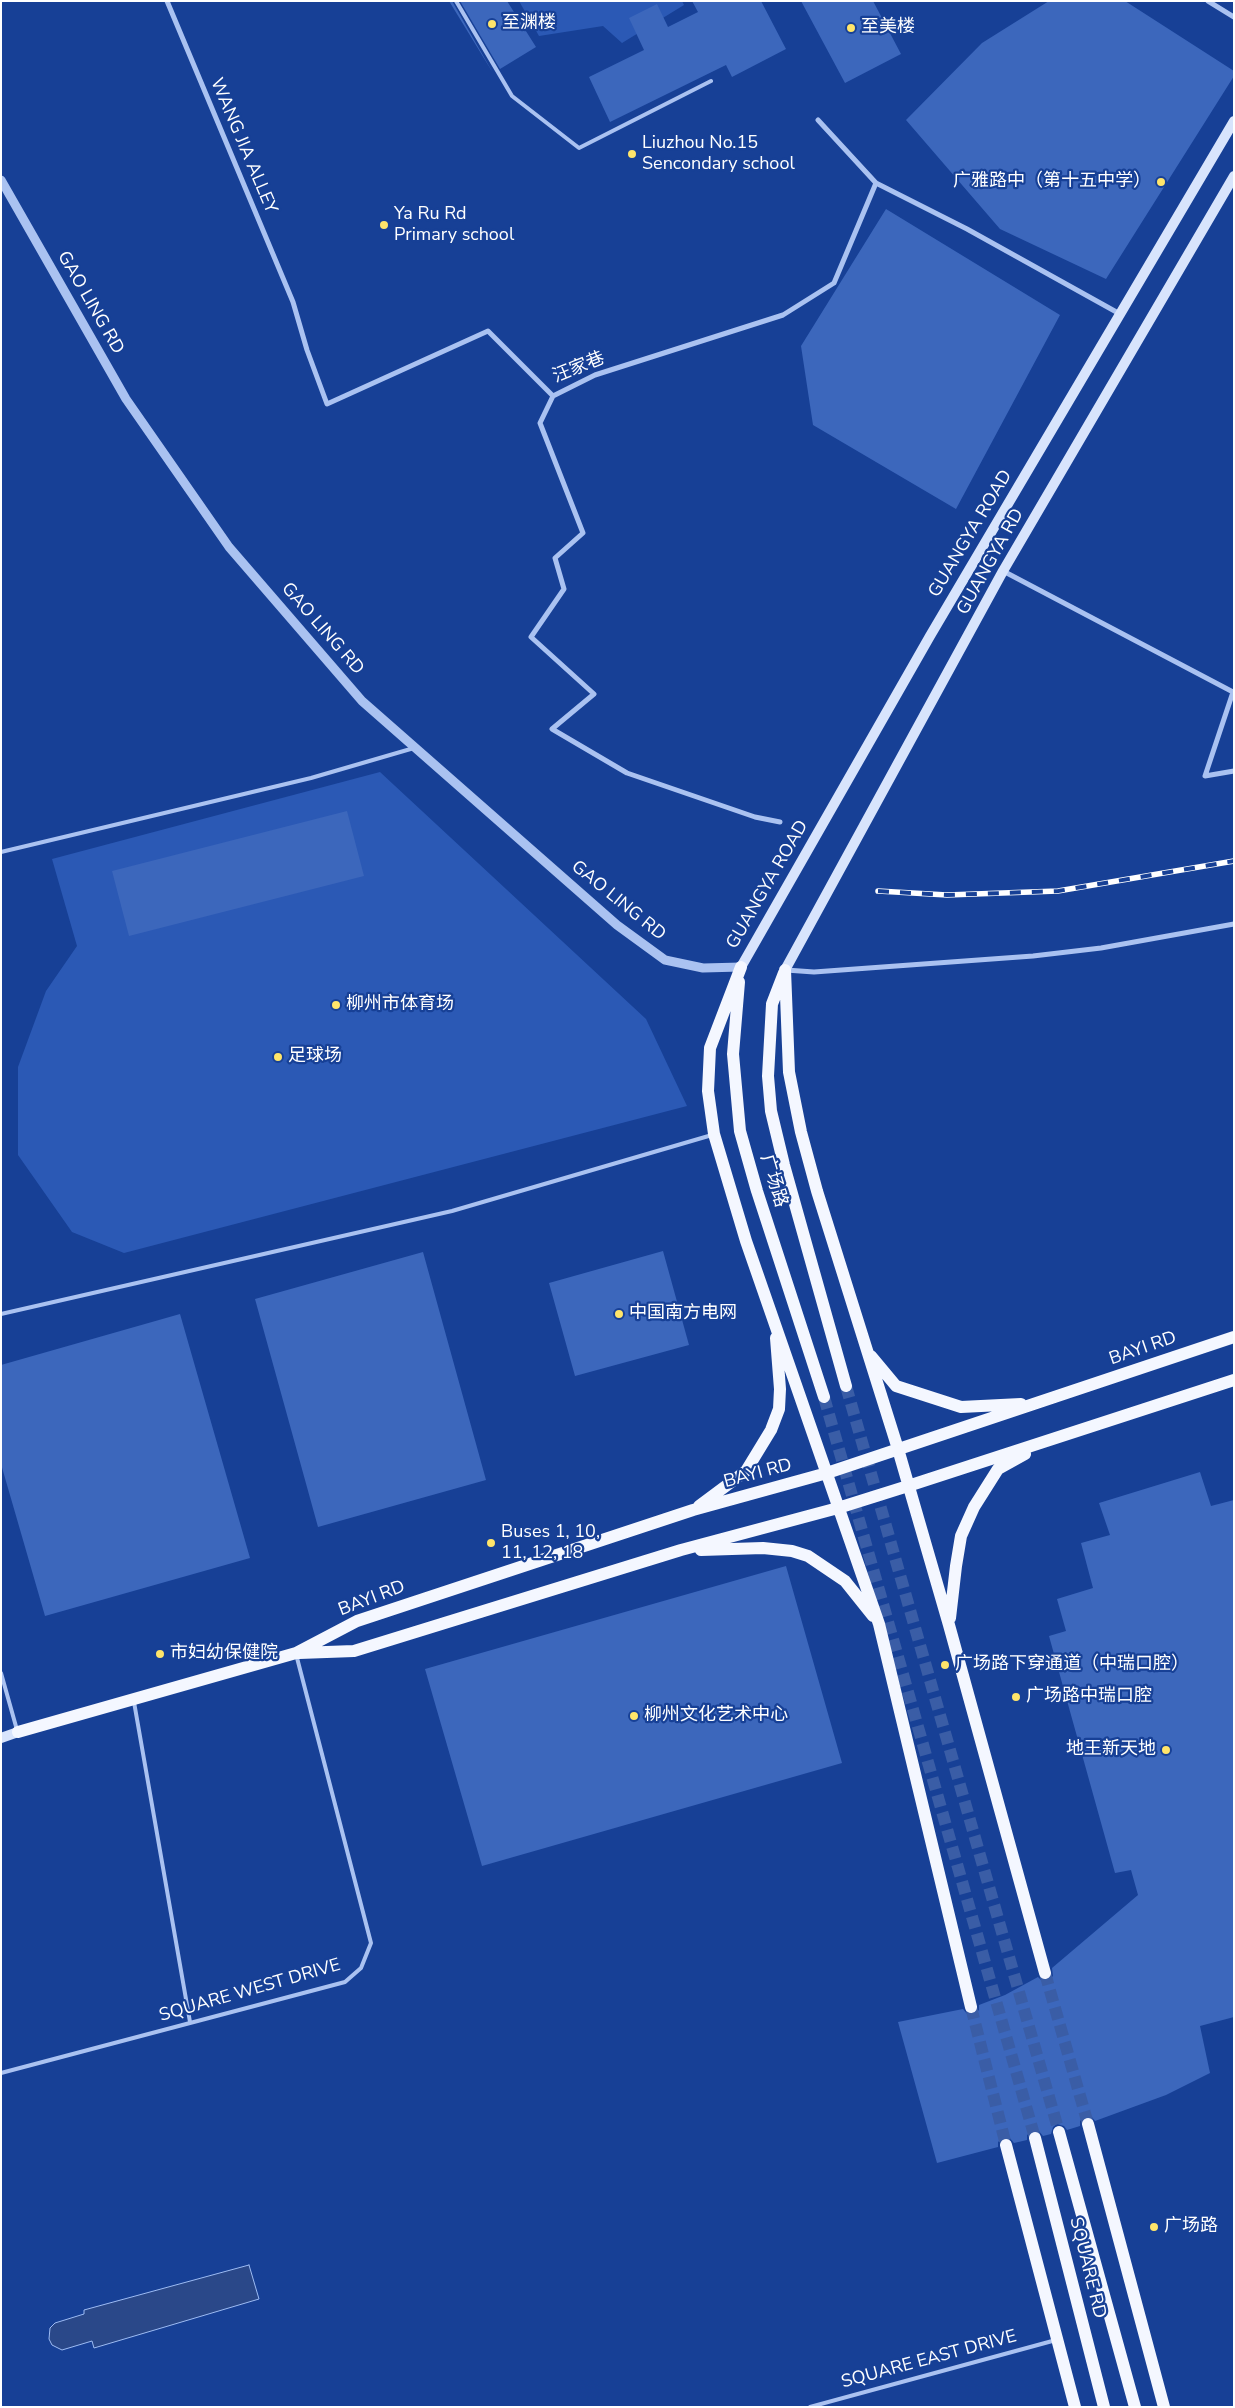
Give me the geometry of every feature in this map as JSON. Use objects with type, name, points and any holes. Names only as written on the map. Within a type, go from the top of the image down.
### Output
[{"type":"main road","name":"GUANGYA ROAD","points":[[741,967],[930,636],[1234,121]]},
{"type":"main road","name":"GUANGYA RD","points":[[786,970],[1003,571],[1234,176]]},
{"type":"main road","points":[[741,967],[710,1048],[708,1091],[714,1134],[746,1242],[879,1624],[971,2007]]},
{"type":"main road","name":"广场路","points":[[741,967],[733,1054],[740,1131],[757,1191],[824,1397]]},
{"type":"main road","points":[[786,970],[789,1072],[801,1132],[817,1192],[898,1449],[950,1625],[1045,1973]]},
{"type":"main road","name":"广场路","points":[[786,970],[772,1004],[768,1076],[771,1111],[784,1165],[846,1386]]},
{"type":"main road","points":[[693,1510],[746,1471],[771,1430],[779,1409],[780,1389],[774,1318]]},
{"type":"main road","name":"BAYI RD","points":[[18,1732],[296,1653],[357,1621],[693,1510],[827,1473],[1234,1337]]},
{"type":"main road","points":[[866,1349],[896,1386],[961,1407],[1036,1404]]},
{"type":"main road","name":"BAYI RD","points":[[296,1653],[354,1651],[681,1550],[838,1508],[1234,1380]]},
{"type":"main road","points":[[950,1625],[961,1536],[974,1507],[998,1469],[1053,1439]]},
{"type":"main road","points":[[681,1550],[763,1548],[792,1551],[808,1556],[845,1581],[879,1624]]},
{"type":"main road","points":[[1,1738],[18,1732]]},
{"type":"main road","points":[[1088,2124],[1164,2407]]},
{"type":"main road","points":[[1059,2132],[1135,2407]]},
{"type":"main road","name":"SQUARE RD","points":[[1035,2138],[1104,2407]]},
{"type":"main road","points":[[1006,2145],[1075,2407]]},
{"type":"street","name":"WANG JIA ALLEY","points":[[167,1],[293,302],[307,350],[327,404],[488,331],[553,396]]},
{"type":"street","points":[[1208,1],[1234,17]]},
{"type":"street","points":[[818,120],[876,183],[967,229],[1120,314]]},
{"type":"street","name":"GAO LING RD","points":[[1,180],[126,399],[229,548],[362,700],[618,925],[666,960],[703,968],[741,967]]},
{"type":"street","name":"汪家巷","points":[[553,396],[595,375],[783,315],[834,282],[876,183]]},
{"type":"street","points":[[553,396],[540,423],[583,533],[555,558],[564,589],[531,637],[594,694],[552,729],[627,773],[755,817],[780,822]]},
{"type":"street","points":[[1003,571],[1233,691],[1205,776],[1234,771]]},
{"type":"street","points":[[786,970],[814,972],[1033,956],[1101,948],[1234,924]]},
{"type":"lane","points":[[456,1],[512,96],[579,148],[711,81]]},
{"type":"lane","points":[[1,852],[311,778],[415,748]]},
{"type":"lane","points":[[1,1314],[452,1211],[714,1134]]},
{"type":"lane","name":"SQUARE WEST DRIVE","points":[[1,2073],[345,1982],[361,1968],[371,1943],[296,1653]]},
{"type":"lane","points":[[1,1673],[18,1732]]},
{"type":"lane","points":[[133,1698],[190,2022]]},
{"type":"lane","name":"SQUARE EAST DRIVE","points":[[810,2407],[1056,2340]]},
{"type":"shaded area","points":[[519,1],[682,1],[684,5],[622,43],[603,26],[539,36]]},
{"type":"shaded area","name":"柳州市体育场","points":[[380,772],[646,1019],[687,1106],[124,1253],[72,1232],[18,1155],[18,1067],[46,991],[77,946],[52,859]]},
{"type":"shaded area","points":[[249,2265],[259,2299],[94,2348],[92,2341],[62,2350],[52,2345],[49,2339],[50,2328],[55,2323],[84,2314],[84,2310]]},
{"type":"building","points":[[449,1],[452,1],[493,73]]},
{"type":"building","name":"至渊楼","points":[[460,1],[507,1],[536,47],[500,69]]},
{"type":"building","points":[[692,1],[761,1],[786,49],[732,77],[726,65],[610,122],[589,77],[644,50],[629,18],[657,4],[668,27],[698,12]]},
{"type":"building","name":"至美楼","points":[[801,1],[873,1],[901,54],[845,83]]},
{"type":"building","points":[[1049,1],[1125,1],[1234,71],[1234,76],[1106,279],[1000,229],[906,120],[982,43]]},
{"type":"building","points":[[886,209],[1060,315],[956,509],[813,425],[801,346]]},
{"type":"building","points":[[347,811],[364,876],[129,936],[112,871]]},
{"type":"building","name":"中国南方电网","points":[[663,1251],[689,1345],[575,1376],[549,1283]]},
{"type":"building","points":[[423,1252],[486,1480],[318,1527],[255,1299]]},
{"type":"building","points":[[180,1314],[250,1558],[45,1616],[1,1464],[1,1365]]},
{"type":"building","points":[[1200,1472],[1211,1506],[1234,1500],[1234,2017],[1200,2026],[1210,2073],[1166,2095],[1095,2121],[1091,2116],[1085,2116],[1080,2121],[1080,2126],[1067,2130],[1064,2126],[1057,2124],[1053,2127],[1051,2134],[1043,2136],[1038,2130],[1033,2130],[1027,2135],[1027,2140],[1014,2143],[1009,2137],[1003,2137],[998,2142],[998,2147],[937,2163],[898,2022],[963,2009],[968,2015],[973,2015],[979,2010],[979,2005],[1005,1995],[1038,1977],[1042,1981],[1048,1981],[1053,1976],[1052,1968],[1138,1895],[1131,1870],[1115,1873],[1049,1636],[1066,1631],[1057,1599],[1093,1588],[1081,1543],[1110,1535],[1099,1503]]},
{"type":"building","name":"柳州文化艺术中心","points":[[786,1566],[842,1763],[482,1866],[425,1669]]},
{"type":"tunnel","points":[[846,1386],[1059,2132]]},
{"type":"tunnel","points":[[824,1397],[1035,2138]]},
{"type":"tunnel","points":[[1045,1973],[1088,2124]]},
{"type":"tunnel","points":[[971,2007],[1006,2145]]},
{"type":"railway","points":[[878,891],[947,895],[1058,891],[1234,861]]},
{"type":"place","name":"至渊楼","points":[[492,24]]},
{"type":"place","name":"至美楼","points":[[851,28]]},
{"type":"place","name":"Liuzhou No.15 Sencondary school","points":[[632,154]]},
{"type":"place","name":"广雅路中（第十五中学）","points":[[1161,182]]},
{"type":"place","name":"Ya Ru Rd Primary school","points":[[384,225]]},
{"type":"place","name":"柳州市体育场","points":[[336,1005]]},
{"type":"place","name":"足球场","points":[[278,1057]]},
{"type":"place","name":"中国南方电网","points":[[619,1314]]},
{"type":"place","name":"Buses 1, 10, 11, 12, 18","points":[[491,1543]]},
{"type":"place","name":"市妇幼保健院","points":[[160,1654]]},
{"type":"place","name":"广场路下穿通道（中瑞口腔）","points":[[945,1665]]},
{"type":"place","name":"广场路中瑞口腔","points":[[1016,1697]]},
{"type":"place","name":"柳州文化艺术中心","points":[[634,1716]]},
{"type":"place","name":"地王新天地","points":[[1166,1750]]},
{"type":"place","name":"广场路","points":[[1154,2227]]}]
